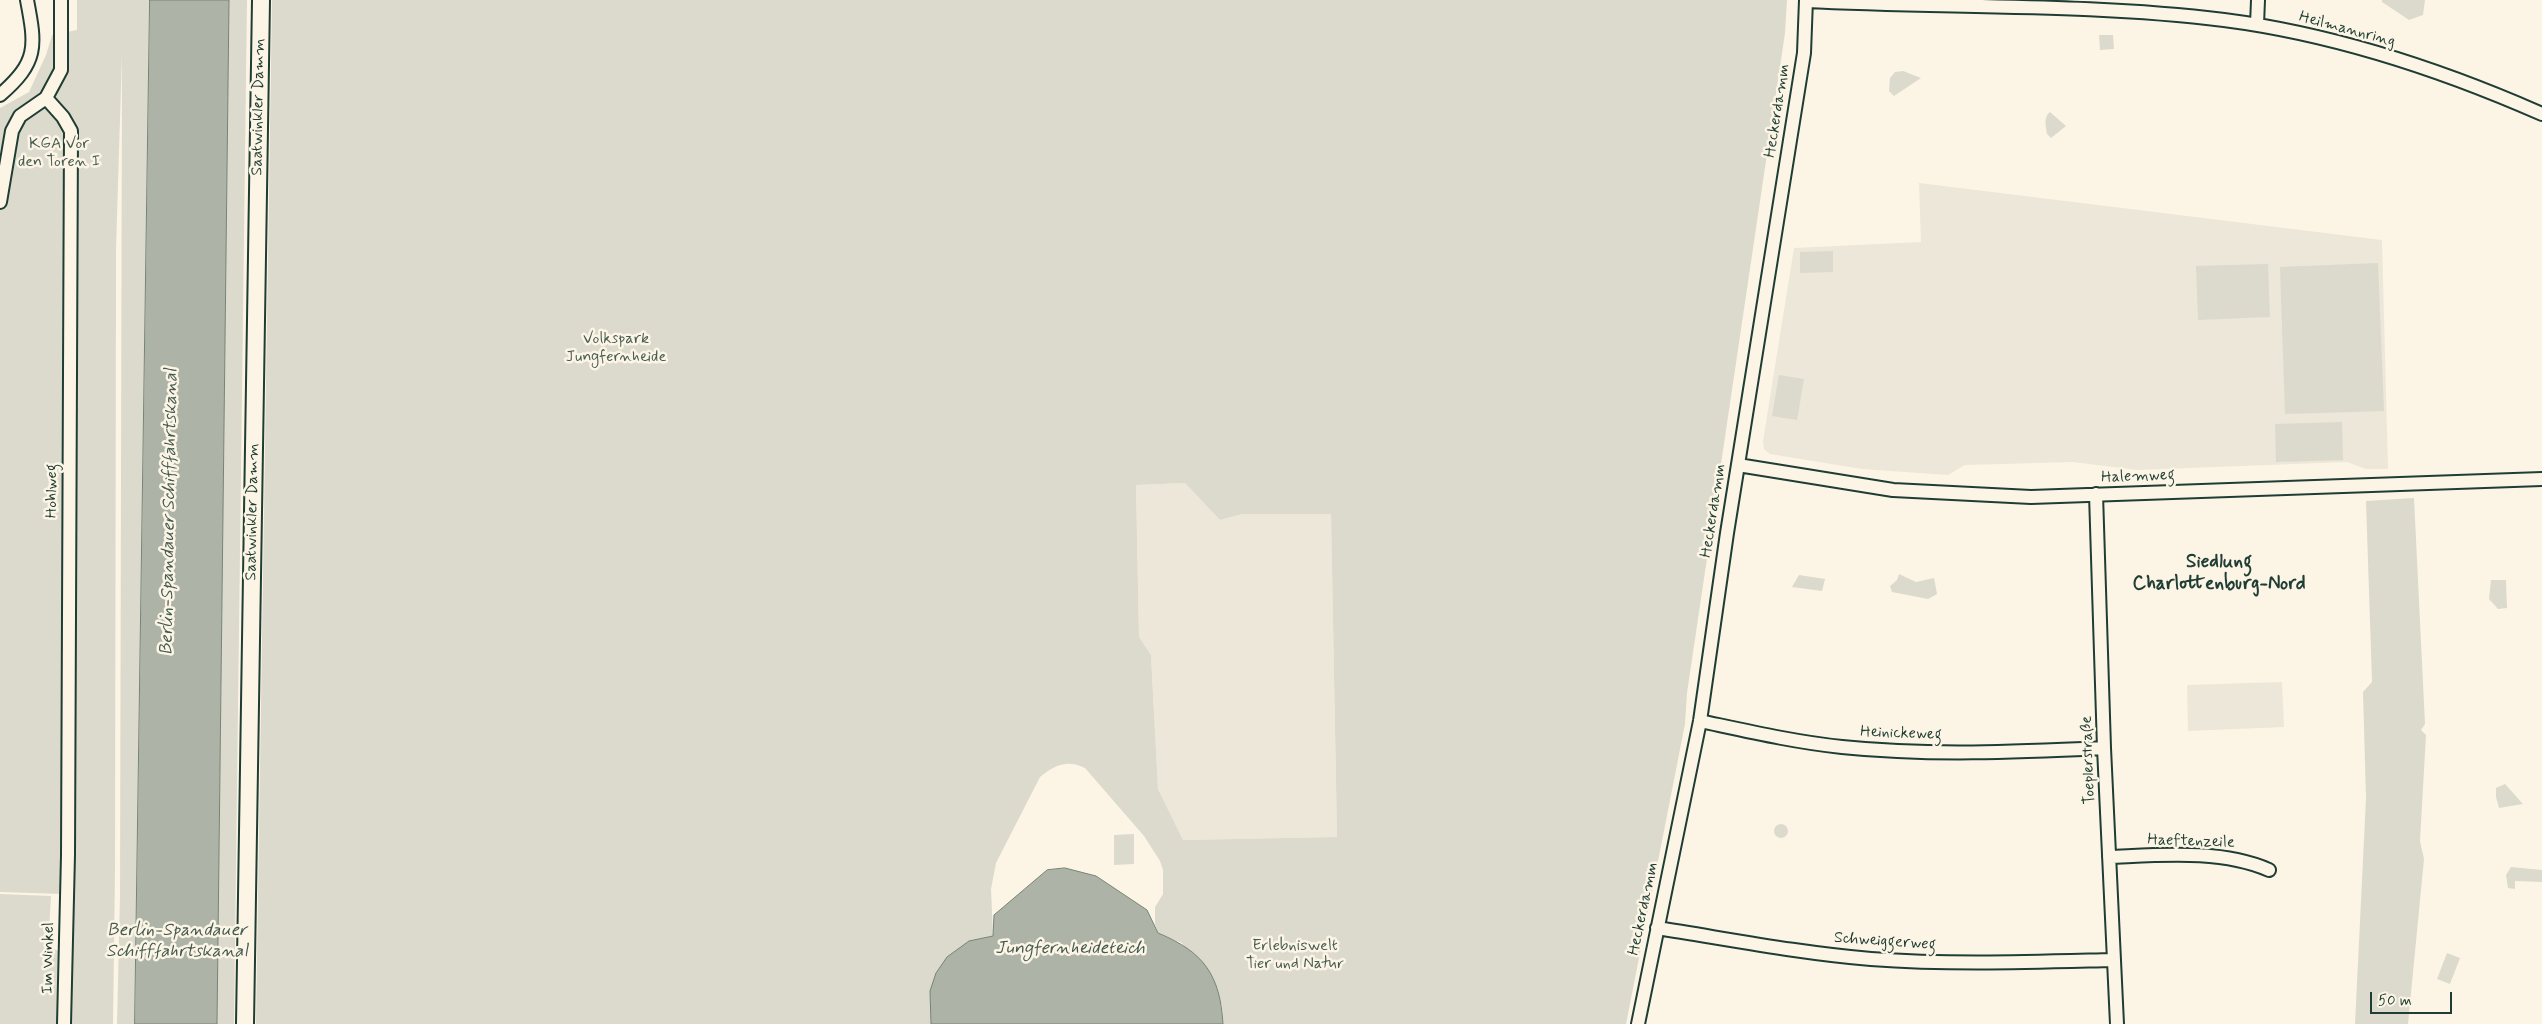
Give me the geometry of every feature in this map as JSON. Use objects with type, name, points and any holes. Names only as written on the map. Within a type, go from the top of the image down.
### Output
[{"type":"main road","name":"Saatwinkler Damm","points":[[245,1024],[261,0]]},
{"type":"street","points":[[0,95],[27,68],[32,50],[32,27],[27,0]]},
{"type":"street","points":[[0,202],[12,131],[20,116],[46,98],[61,70],[61,0]]},
{"type":"street","points":[[2257,25],[2258,0]]},
{"type":"street","name":"Heilmannring","points":[[1806,1],[1970,3],[2144,13],[2257,25],[2344,45],[2431,70],[2542,114]]},
{"type":"street","name":"Heckerdamm","points":[[1638,1024],[1700,721],[1738,465],[1804,53],[1806,1]]},
{"type":"street","name":"Hohlweg","points":[[46,98],[63,117],[71,131],[67,892]]},
{"type":"street","name":"Halemweg","points":[[1738,465],[1893,490],[2024,497],[2542,479]]},
{"type":"street","name":"Toeplerstraße","points":[[2096,494],[2104,748],[2117,1024]]},
{"type":"street","name":"Heinickeweg","points":[[1700,721],[1773,737],[1843,747],[1979,752],[2104,748]]},
{"type":"street","name":"Haeftenzeile","points":[[2109,857],[2179,856],[2227,858],[2250,862],[2269,870]]},
{"type":"street","name":"Im Winkel","points":[[64,1024],[67,892]]},
{"type":"street","name":"Schweiggerweg","points":[[1657,928],[1803,952],[1870,958],[1953,963],[2113,960]]},
{"type":"shaded area","points":[[1919,183],[2382,240],[2388,469],[2366,469],[2347,462],[2137,470],[2073,462],[1965,465],[1948,475],[1862,469],[1770,454],[1764,449],[1763,441],[1794,248],[1921,242]]},
{"type":"shaded area","points":[[1185,483],[1220,520],[1243,514],[1331,514],[1337,837],[1183,840],[1158,789],[1151,655],[1139,637],[1136,485]]},
{"type":"shaded area","points":[[2282,682],[2284,727],[2188,731],[2187,685]]},
{"type":"green space","name":"KGA Vor den Toren I","points":[[77,0],[150,0],[135,1024],[117,1024],[120,895],[122,54],[116,250],[113,1024],[60,1024],[62,894],[0,892],[0,108],[29,92],[46,55],[52,35],[77,30]]},
{"type":"green space","points":[[229,0],[247,0],[234,1024],[217,1024]]},
{"type":"green space","points":[[272,0],[1787,0],[1785,33],[1687,693],[1685,724],[1626,1024],[1223,1024],[1222,1006],[1182,943],[1158,933],[1155,924],[1155,907],[1163,894],[1163,870],[1160,861],[1144,836],[1085,768],[1079,765],[1067,764],[1051,769],[1040,777],[996,863],[991,889],[993,936],[969,941],[930,991],[931,1024],[256,1024]],"holes":[[[1185,483],[1220,520],[1243,514],[1331,514],[1337,837],[1183,840],[1158,789],[1151,655],[1139,637],[1136,485]]]},
{"type":"green space","points":[[2382,0],[2425,0],[2423,15],[2409,20],[2382,2]]},
{"type":"green space","points":[[2099,35],[2113,35],[2114,49],[2100,50]]},
{"type":"green space","points":[[1903,71],[1921,78],[1894,96],[1889,91],[1890,78],[1895,72]]},
{"type":"green space","points":[[2050,112],[2066,126],[2051,138],[2047,134],[2046,122],[2046,117]]},
{"type":"green space","points":[[1833,251],[1833,272],[1800,273],[1800,252]]},
{"type":"green space","points":[[2378,263],[2384,411],[2285,414],[2280,267]]},
{"type":"green space","points":[[2268,264],[2270,317],[2198,320],[2196,266]]},
{"type":"green space","points":[[1779,375],[1804,379],[1797,420],[1772,416]]},
{"type":"green space","points":[[2342,422],[2343,460],[2276,462],[2275,424]]},
{"type":"green space","points":[[2414,498],[2425,724],[2421,730],[2426,735],[2420,841],[2424,859],[2408,1024],[2355,1024],[2366,798],[2363,692],[2372,682],[2366,501]]},
{"type":"green space","points":[[1899,574],[1916,582],[1934,578],[1937,594],[1928,599],[1892,592],[1890,586],[1897,580]]},
{"type":"green space","points":[[1799,575],[1825,579],[1822,591],[1792,587]]},
{"type":"green space","points":[[2491,580],[2506,580],[2507,608],[2498,609],[2489,599]]},
{"type":"green space","points":[[2505,784],[2523,804],[2499,808],[2496,788]]},
{"type":"green space","points":[[1781,824],[1786,826],[1788,831],[1786,836],[1781,838],[1776,836],[1774,831],[1776,826]]},
{"type":"green space","points":[[1134,834],[1134,864],[1114,865],[1114,835]]},
{"type":"green space","points":[[2511,867],[2542,870],[2542,882],[2515,881],[2515,889],[2508,888],[2506,875]]},
{"type":"green space","points":[[0,894],[51,896],[48,947],[59,951],[58,1024],[0,1024]]},
{"type":"green space","points":[[2447,953],[2460,958],[2450,984],[2437,979]]},
{"type":"water","name":"Berlin-Spandauer Schifffahrtskanal","points":[[150,0],[229,0],[217,1024],[135,1024]]},
{"type":"water","name":"Jungfernheideteich","points":[[1065,868],[1096,876],[1147,910],[1158,933],[1174,940],[1198,957],[1207,967],[1218,992],[1223,1024],[931,1024],[930,991],[936,973],[947,957],[969,941],[993,936],[994,915],[1047,870]]},
{"type":"district","name":"Siedlung Charlottenburg-Nord","points":[[2219,574]]},
{"type":"park label","name":"Volkspark Jungfernheide","points":[[616,349]]},
{"type":"park label","name":"Erlebniswelt Tier und Natur","points":[[1295,956]]}]
